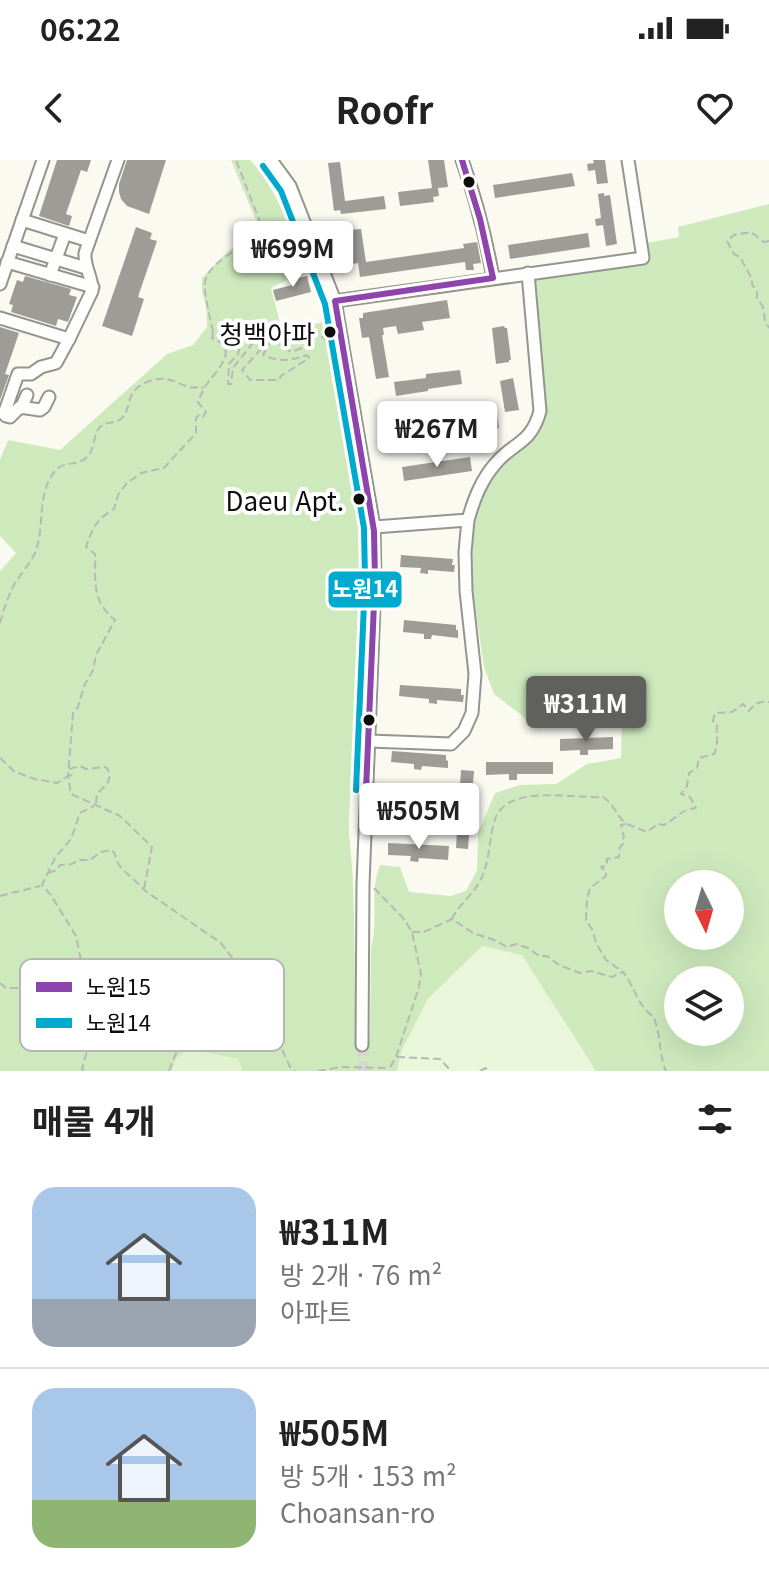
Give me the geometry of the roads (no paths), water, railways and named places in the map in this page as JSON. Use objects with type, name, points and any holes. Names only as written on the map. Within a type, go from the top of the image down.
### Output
[{"type":"street","points":[[0,284],[43,160]]},
{"type":"street","points":[[27,395],[21,408],[10,417],[4,414],[16,376],[20,373],[31,374],[56,363],[93,287],[85,258],[118,160]]},
{"type":"street","points":[[271,160],[290,186],[335,301],[374,527],[375,580],[363,884],[362,1045]]},
{"type":"street","points":[[462,160],[475,197],[493,278]]},
{"type":"street","points":[[335,301],[643,258],[628,160]]},
{"type":"street","points":[[22,220],[89,241]]},
{"type":"street","points":[[50,275],[65,234]]},
{"type":"street","points":[[13,246],[86,268]]},
{"type":"street","points":[[7,262],[93,287]]},
{"type":"street","points":[[369,741],[451,744],[464,731],[472,713],[475,674],[466,591],[468,520],[482,481],[498,460],[529,436],[540,411],[528,273]]},
{"type":"street","points":[[0,318],[69,339]]},
{"type":"street","points":[[21,408],[40,410],[49,397]]},
{"type":"street","points":[[374,527],[468,520]]},
{"type":"tunnel","points":[[362,1045],[364,1071]]},
{"type":"place","name":"청백아파","points":[[330,332]]},
{"type":"place","name":"Daeu Apt.","points":[[359,499]]}]
